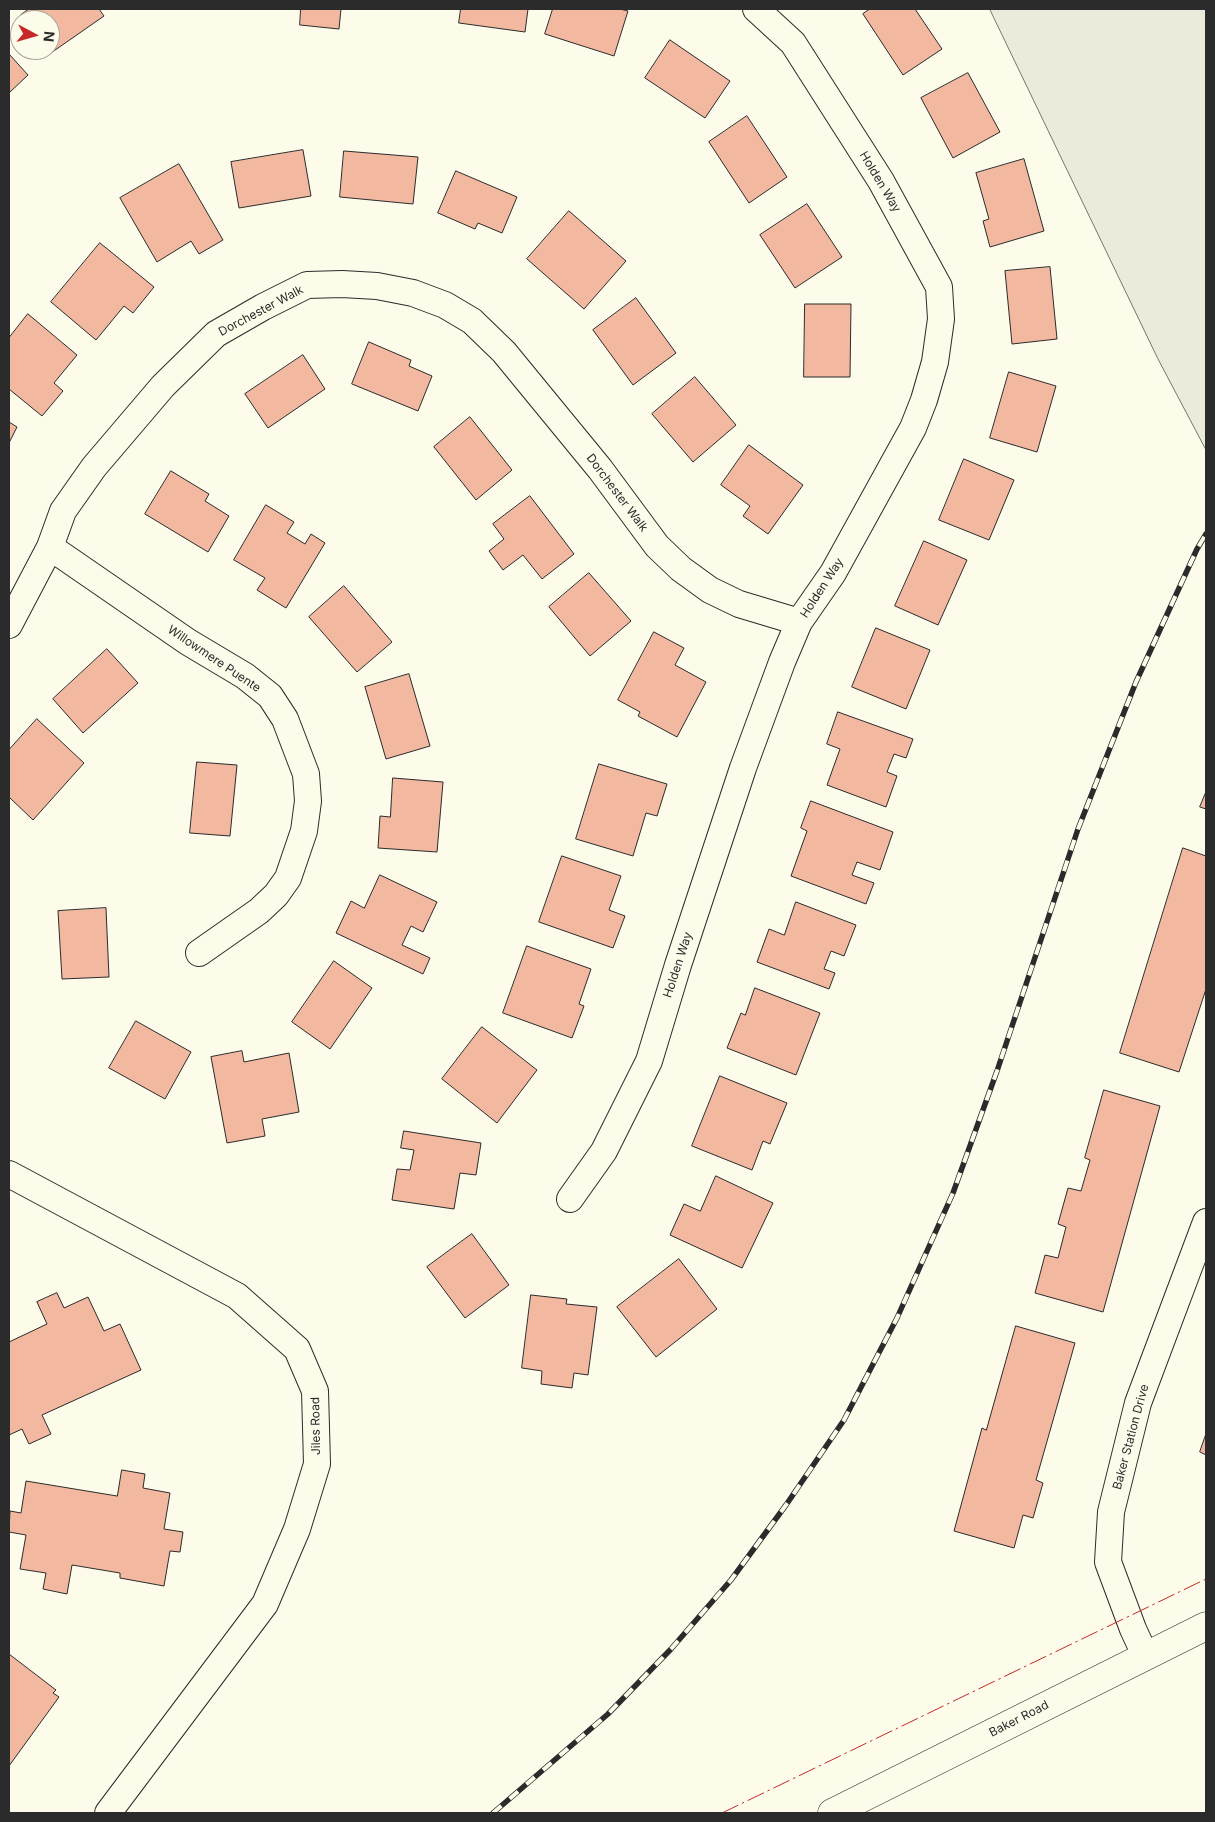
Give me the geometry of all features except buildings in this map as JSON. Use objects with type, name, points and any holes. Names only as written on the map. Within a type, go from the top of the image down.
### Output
[{"type":"main road","name":"Baker Road","points":[[832,1813],[1206,1626]]},
{"type":"street","name":"Holden Way","points":[[570,1199],[604,1151],[649,1061],[681,955],[743,768],[782,662],[799,622],[833,572],[913,428],[924,400],[935,362],[941,319],[939,287],[881,181],[792,42],[756,9]]},
{"type":"street","name":"Dorchester Walk","points":[[9,625],[50,547],[63,511],[94,467],[163,386],[216,334],[308,285],[342,284],[377,286],[413,293],[445,305],[472,321],[504,352],[600,469],[657,546],[681,569],[710,590],[739,604],[799,622]]},
{"type":"street","name":"Willowmere Puente","points":[[50,547],[188,642],[245,676],[270,696],[285,719],[306,774],[308,801],[304,831],[288,878],[276,895],[259,911],[199,953]]},
{"type":"street","name":"Jiles Road","points":[[9,1174],[236,1296],[297,1349],[315,1391],[317,1464],[297,1529],[264,1604],[128,1789],[108,1813]]},
{"type":"street","name":"Baker Station Drive","points":[[1146,1655],[1133,1629],[1108,1562],[1111,1512],[1138,1403],[1206,1222]]},
{"type":"shaded area","points":[[990,9],[1206,9],[1206,450],[1158,359]]},
{"type":"railway","points":[[493,1813],[608,1714],[671,1649],[731,1580],[786,1505],[844,1420],[897,1318],[953,1193],[997,1071],[1078,829],[1136,682],[1197,549],[1206,534]]},
{"type":"power","points":[[722,1813],[1206,1579]]}]
